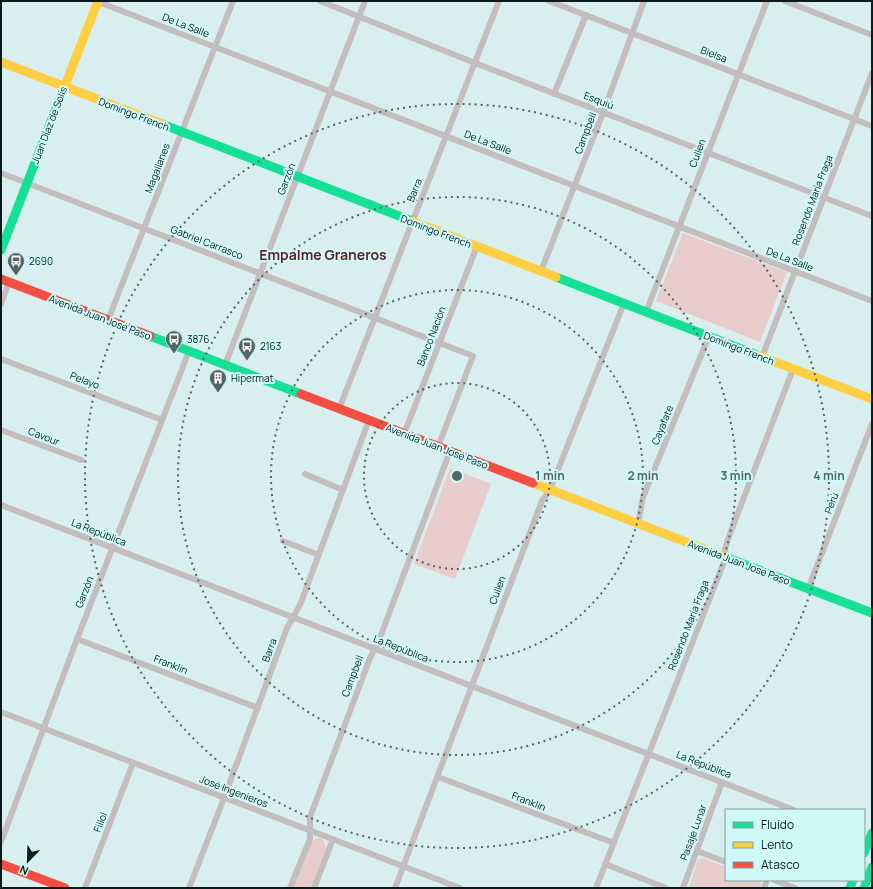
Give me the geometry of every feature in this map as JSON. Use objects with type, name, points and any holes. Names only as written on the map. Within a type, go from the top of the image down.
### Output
[{"type":"main road","name":"Juan Díaz de Solís","points":[[1,250],[97,1]]},
{"type":"main road","name":"Domingo French","points":[[1,62],[872,399]]},
{"type":"main road","name":"Avenida Juan José Paso","points":[[5,280],[872,614]]},
{"type":"main road","points":[[865,850],[869,837]]},
{"type":"main road","points":[[1,864],[65,888]]},
{"type":"main road","points":[[864,888],[872,867]]},
{"type":"street","name":"De La Salle","points":[[97,1],[872,301]]},
{"type":"street","name":"Magallanes","points":[[108,320],[233,1]]},
{"type":"street","name":"Esquiú","points":[[320,1],[554,94],[872,216]]},
{"type":"street","name":"Garzón","points":[[225,365],[365,1]]},
{"type":"street","name":"Barra","points":[[339,409],[499,1]]},
{"type":"street","name":"Bielsa","points":[[549,1],[872,126]]},
{"type":"street","name":"Campbell","points":[[541,271],[603,113],[644,1]]},
{"type":"street","name":"Cullen","points":[[646,312],[767,1]]},
{"type":"street","points":[[785,1],[872,35]]},
{"type":"street","points":[[554,94],[586,15]]},
{"type":"street","name":"Rosendo María Fraga","points":[[762,357],[872,73]]},
{"type":"street","name":"Gabriel Carrasco","points":[[1,173],[473,356],[438,447]]},
{"type":"street","name":"Banco Nación","points":[[404,434],[477,246]]},
{"type":"street","points":[[1,304],[5,280]]},
{"type":"street","name":"Cullen","points":[[395,888],[542,501],[550,490],[624,303]]},
{"type":"street","name":"Cayafate","points":[[638,523],[643,497],[709,336]]},
{"type":"street","name":"Garzón","points":[[1,842],[77,639],[189,351]]},
{"type":"street","name":"Pelayo","points":[[1,359],[162,420]]},
{"type":"street","name":"Rosendo María Fraga","points":[[596,888],[726,557],[725,549],[728,539],[793,368]]},
{"type":"street","name":"Barra","points":[[189,888],[287,628],[300,605],[369,420]]},
{"type":"street","name":"Perú","points":[[808,589],[872,424]]},
{"type":"street","name":"Cavour","points":[[1,430],[81,460]]},
{"type":"street","name":"Campbell","points":[[290,888],[310,839],[310,817],[370,658],[378,643],[450,451]]},
{"type":"street","points":[[305,474],[343,490]]},
{"type":"street","name":"La República","points":[[1,505],[791,809]]},
{"type":"street","points":[[283,541],[318,555]]},
{"type":"street","name":"Franklin","points":[[77,639],[258,708]]},
{"type":"street","name":"José Ingenieros","points":[[1,712],[460,888]]},
{"type":"street","name":"Fillol","points":[[85,888],[133,763]]},
{"type":"street","name":"Franklin","points":[[438,777],[614,843]]},
{"type":"street","name":"Pasaje Lunar","points":[[683,888],[722,782]]},
{"type":"street","points":[[314,888],[333,840]]},
{"type":"street","points":[[697,851],[725,862]]},
{"type":"street","points":[[605,864],[666,888]]},
{"type":"street","points":[[777,881],[795,888]]},
{"type":"shaded area","points":[[683,233],[787,272],[760,342],[656,301]]},
{"type":"shaded area","points":[[450,468],[491,484],[455,579],[414,564]]},
{"type":"shaded area","points":[[320,838],[324,841],[326,849],[311,888],[293,888],[311,844],[315,839]]},
{"type":"shaded area","points":[[703,858],[725,867],[725,881],[760,881],[760,888],[689,888],[698,860]]},
{"type":"traffic: fast","points":[[1,250],[59,101]]},
{"type":"traffic: fast","points":[[162,124],[412,221]]},
{"type":"traffic: fast","points":[[556,277],[757,355]]},
{"type":"traffic: fast","points":[[150,336],[301,394]]},
{"type":"traffic: fast","points":[[725,557],[872,613]]},
{"type":"traffic: fast","points":[[865,850],[872,833]]},
{"type":"traffic: fast","points":[[864,888],[872,867]]},
{"type":"traffic: fast","points":[[850,888],[853,881]]},
{"type":"traffic: slow","points":[[59,101],[98,1]]},
{"type":"traffic: slow","points":[[1,62],[162,124]]},
{"type":"traffic: slow","points":[[412,221],[556,277]]},
{"type":"traffic: slow","points":[[757,355],[872,399]]},
{"type":"traffic: slow","points":[[533,483],[725,557]]},
{"type":"traffic: jam","points":[[1,279],[150,336]]},
{"type":"traffic: jam","points":[[301,394],[533,483]]},
{"type":"traffic: jam","points":[[1,864],[65,888]]},
{"type":"place","name":"2690","points":[[16,276]]},
{"type":"place","name":"3876","points":[[174,354]]},
{"type":"place","name":"2163","points":[[247,361]]},
{"type":"place","name":"Hipermat","points":[[218,393]]},
{"type":"district","name":"Empalme Graneros","points":[[323,254]]}]
